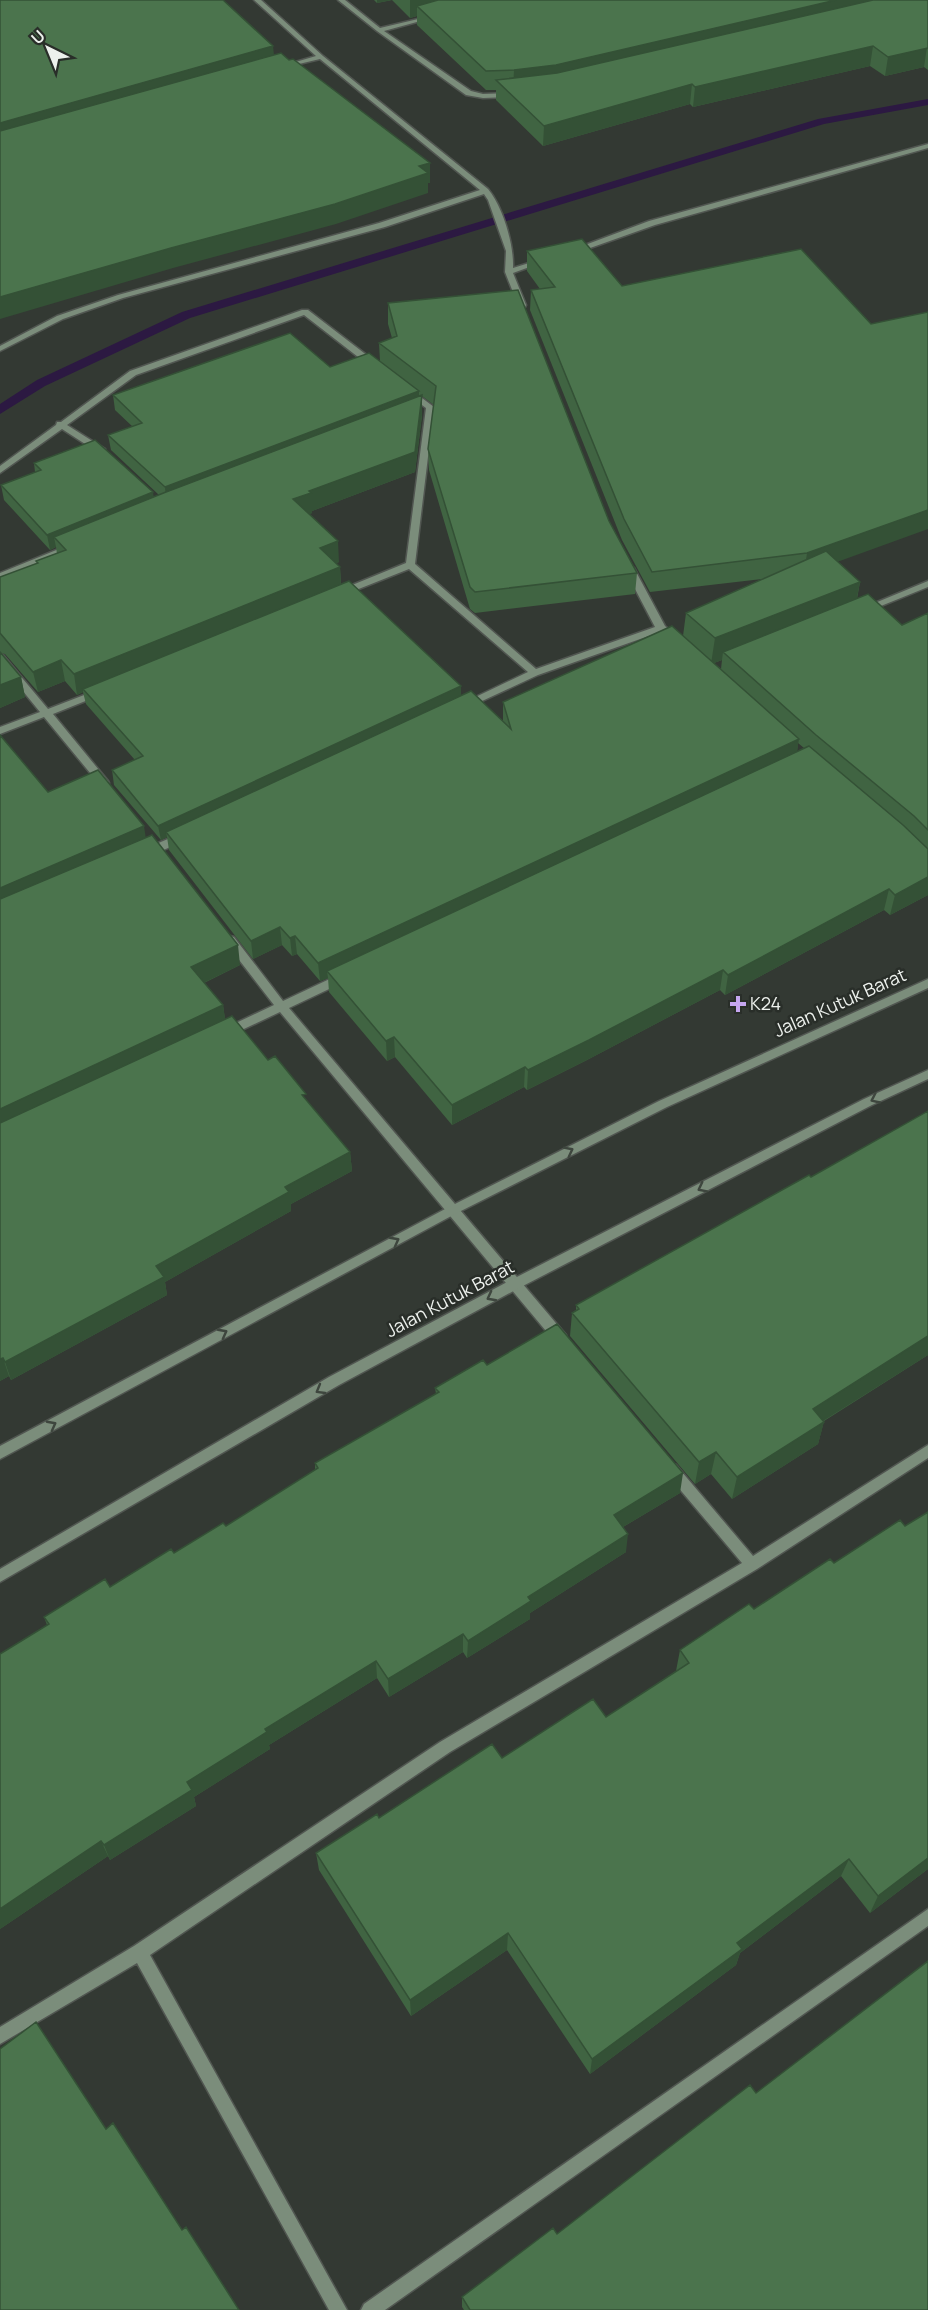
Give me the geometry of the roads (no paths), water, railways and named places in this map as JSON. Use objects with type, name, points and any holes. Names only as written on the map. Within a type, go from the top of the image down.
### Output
[{"type":"street","points":[[257,0],[321,57],[492,199],[510,251],[509,272],[526,315]]},
{"type":"street","points":[[341,0],[379,30],[469,93],[483,96],[517,94]]},
{"type":"street","points":[[379,30],[444,12]]},
{"type":"street","points":[[275,70],[321,57]]},
{"type":"street","points":[[564,254],[652,223],[928,146]]},
{"type":"street","points":[[0,349],[68,315],[228,267],[369,230],[485,191]]},
{"type":"street","points":[[509,272],[553,257]]},
{"type":"street","points":[[0,470],[124,378],[144,368],[305,312],[385,373]]},
{"type":"street","points":[[403,386],[429,407]]},
{"type":"street","points":[[418,411],[429,407]]},
{"type":"street","points":[[410,565],[429,407]]},
{"type":"street","points":[[60,424],[108,455]]},
{"type":"street","points":[[0,576],[77,544]]},
{"type":"street","points":[[625,560],[661,628],[686,649]]},
{"type":"street","points":[[333,597],[410,565]]},
{"type":"street","points":[[410,565],[535,674]]},
{"type":"street","points":[[852,614],[928,584]]},
{"type":"street","points":[[460,708],[535,674],[661,628]]},
{"type":"street","points":[[0,657],[114,794]]},
{"type":"street","points":[[0,731],[113,687]]},
{"type":"street","points":[[137,857],[191,833]]},
{"type":"street","points":[[224,932],[282,1007],[567,1346]]},
{"type":"street","points":[[217,1037],[358,971]]},
{"type":"street","name":"Jalan Kutuk Barat","points":[[0,1453],[452,1210],[663,1104],[928,983]]},
{"type":"street","name":"Jalan Kutuk Barat","points":[[0,1576],[334,1382],[515,1284],[868,1102],[928,1074]]},
{"type":"street","points":[[0,2036],[140,1952],[445,1748],[752,1565],[928,1451]]},
{"type":"street","points":[[660,1456],[752,1565]]},
{"type":"street","points":[[370,2310],[928,1917]]},
{"type":"street","points":[[140,1952],[338,2310]]},
{"type":"waterway","points":[[0,410],[41,383],[186,315],[822,121],[928,102]]},
{"type":"place","name":"K24","points":[[738,1004]]}]
